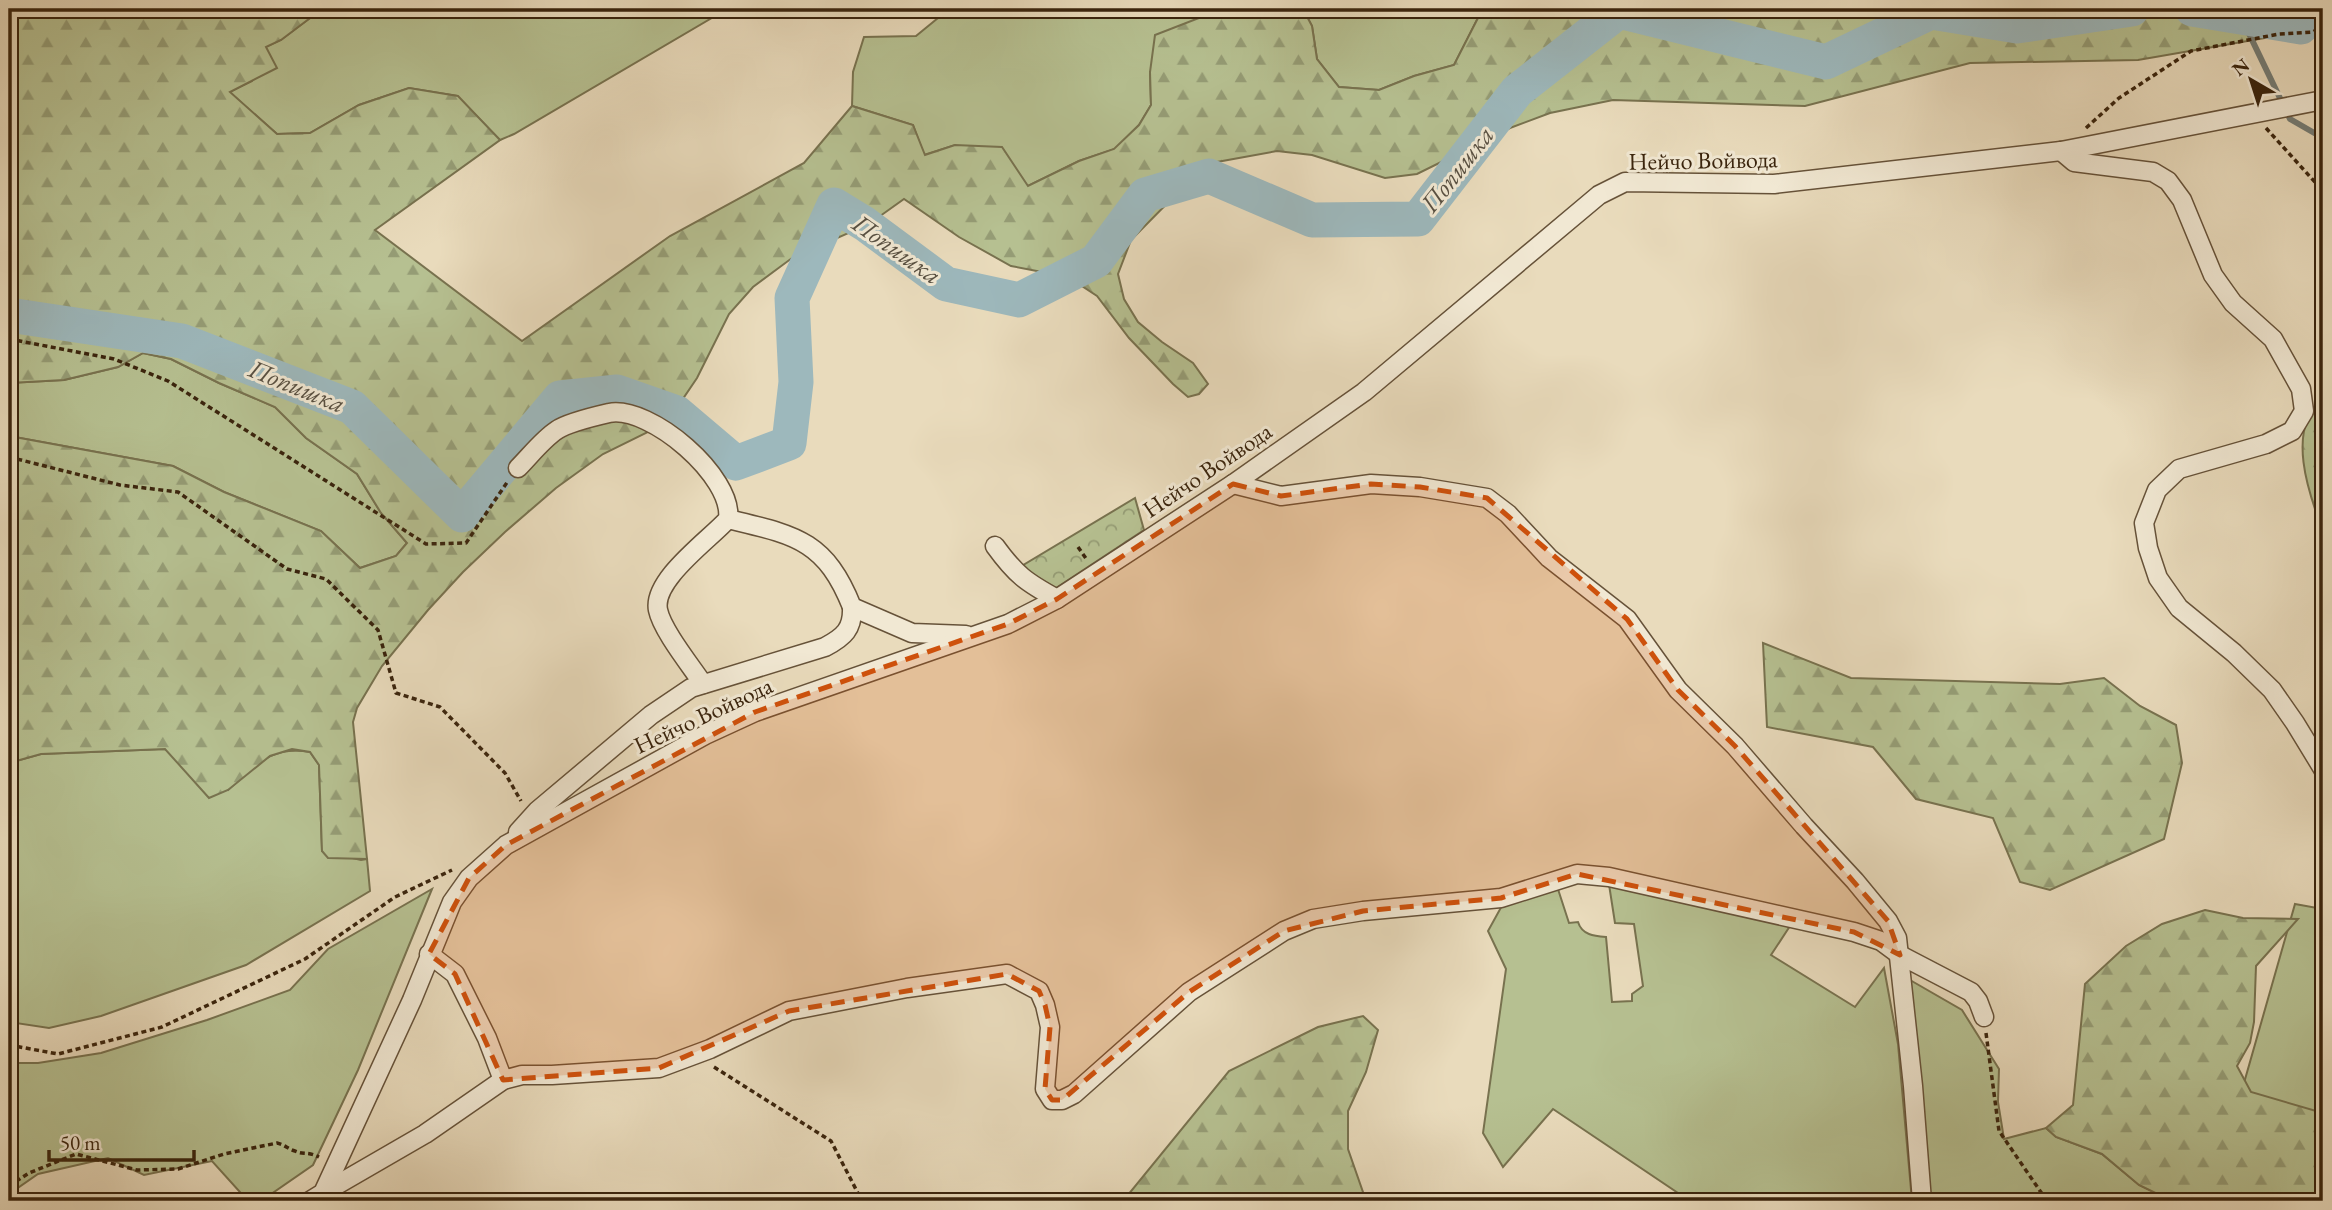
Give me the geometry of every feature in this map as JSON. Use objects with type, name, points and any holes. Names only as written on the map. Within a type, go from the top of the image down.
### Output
[{"type":"street","name":"Нейчо Войвода","points":[[317,1197],[336,1166],[412,1000],[452,902],[469,877],[506,845],[705,735],[755,712],[1008,624],[1057,599],[1233,484],[1364,392],[1599,195],[1625,183],[1774,184],[2061,151],[2323,100]]},
{"type":"street","points":[[2061,151],[2074,162],[2153,172],[2168,181],[2182,200],[2213,275],[2233,303],[2273,339],[2301,389],[2304,411],[2292,431],[2266,444],[2179,470],[2157,490],[2144,523],[2148,548],[2158,578],[2179,608],[2234,653],[2272,691],[2323,769]]},
{"type":"street","points":[[518,468],[558,430],[611,412],[630,414],[660,428],[686,446],[707,468],[723,491],[729,510],[728,519],[702,542],[665,583],[659,594],[658,610],[703,684]]},
{"type":"street","points":[[1233,484],[1281,496],[1371,484],[1420,487],[1487,498],[1508,514],[1549,558],[1626,619],[1678,690],[1735,746],[1888,921],[1897,938],[1922,1201]]},
{"type":"street","points":[[506,845],[531,818],[650,715],[691,688],[825,647],[847,632],[853,622],[852,607],[838,575],[820,554],[800,540],[728,519]]},
{"type":"street","points":[[995,546],[1013,570],[1057,599]]},
{"type":"street","points":[[852,607],[912,633],[977,635]]},
{"type":"street","points":[[317,1197],[425,1134],[503,1080],[522,1075],[552,1076],[659,1068],[694,1055],[789,1011],[907,988],[1007,974],[1026,982],[1038,991],[1045,1005],[1050,1027],[1045,1089],[1052,1100],[1062,1100],[1074,1094],[1189,992],[1284,931],[1313,919],[1363,911],[1501,898],[1577,874],[1609,877],[1854,932],[1881,941],[1900,955],[1971,992],[1984,1017]]},
{"type":"street","points":[[429,954],[455,974],[468,995],[503,1080]]},
{"type":"path","points":[[9,25],[24,9]]},
{"type":"path","points":[[2061,151],[2119,98],[2191,51],[2279,34],[2313,32],[2323,26]]},
{"type":"path","points":[[2253,114],[2323,191]]},
{"type":"path","points":[[9,339],[114,359],[168,381],[426,544],[466,543],[518,468]]},
{"type":"path","points":[[9,457],[120,485],[178,492],[287,569],[326,579],[378,630],[396,693],[440,706],[505,773],[531,818]]},
{"type":"path","points":[[9,1045],[58,1054],[162,1027],[304,959],[396,897],[457,868]]},
{"type":"path","points":[[1984,1017],[1999,1131],[2047,1201]]},
{"type":"path","points":[[694,1055],[831,1141],[862,1201]]},
{"type":"path","points":[[9,1186],[29,1173],[76,1154],[137,1170],[178,1169],[224,1154],[277,1143],[284,1144],[297,1153],[308,1152],[336,1166]]},
{"type":"highlighted area","points":[[1233,484],[1281,496],[1371,484],[1420,487],[1487,498],[1627,619],[1678,690],[1735,746],[1888,921],[1900,955],[1854,932],[1577,874],[1501,898],[1363,911],[1284,931],[1189,992],[1062,1100],[1052,1100],[1045,1089],[1050,1027],[1039,991],[1007,974],[789,1011],[659,1068],[503,1080],[455,974],[429,954],[469,878],[506,845],[755,712],[1008,624],[1057,599]]},
{"type":"green space","points":[[9,9],[322,9],[281,40],[266,47],[277,68],[230,92],[277,134],[310,133],[359,105],[409,88],[458,96],[500,140],[375,230],[522,341],[670,236],[804,163],[852,106],[913,125],[925,155],[955,145],[1002,147],[1028,186],[1079,161],[1114,149],[1139,125],[1151,105],[1150,72],[1155,35],[1222,9],[1303,9],[1312,26],[1317,59],[1339,87],[1379,90],[1414,76],[1454,65],[1480,14],[1486,9],[2323,9],[2323,28],[2138,60],[1970,63],[1805,106],[1613,100],[1550,113],[1510,128],[1417,174],[1385,178],[1312,155],[1277,151],[1206,164],[1131,240],[1118,274],[1124,299],[1138,322],[1193,363],[1208,384],[1199,394],[1188,397],[1129,338],[1097,296],[1068,277],[1011,266],[959,237],[904,199],[869,224],[792,258],[753,287],[729,314],[697,378],[678,406],[648,432],[603,454],[556,488],[505,532],[428,610],[382,666],[357,708],[353,722],[367,859],[328,858],[322,851],[319,765],[310,752],[292,749],[270,756],[228,790],[209,798],[165,749],[41,754],[9,763],[9,436],[173,466],[224,492],[321,531],[360,568],[396,556],[407,543],[381,513],[357,474],[306,438],[275,407],[171,359],[143,353],[118,367],[64,380],[9,383]]},
{"type":"green space","points":[[322,9],[727,9],[500,140],[457,96],[409,88],[359,105],[310,133],[277,134],[229,92],[252,81],[265,47],[281,40]]},
{"type":"green space","points":[[949,9],[1222,9],[1197,17],[1150,72],[1151,105],[1139,125],[1115,149],[1079,161],[1028,186],[955,145],[924,155],[913,125],[852,106],[853,72],[864,37],[916,36]]},
{"type":"green space","points":[[1303,9],[1486,9],[1480,14],[1454,65],[1414,76],[1379,90],[1339,87],[1317,59],[1312,26]]},
{"type":"green space","points":[[143,353],[171,359],[275,407],[306,438],[357,474],[381,513],[407,543],[396,556],[360,568],[321,531],[224,492],[173,466],[9,436],[9,383],[64,380],[118,367]]},
{"type":"green space","points":[[2323,400],[2323,531],[2307,481],[2303,444],[2305,427],[2312,412]]},
{"type":"green space","points":[[1135,498],[1144,530],[1056,588],[1020,567]]},
{"type":"green space","points":[[1763,643],[1851,678],[2060,684],[2104,678],[2140,706],[2176,725],[2182,763],[2164,839],[2050,890],[2020,882],[1993,818],[1916,799],[1873,747],[1767,727]]},
{"type":"green space","points":[[165,749],[228,790],[264,759],[284,752],[310,752],[319,765],[322,851],[367,859],[370,891],[246,965],[101,1016],[49,1028],[9,1022],[9,763],[41,754]]},
{"type":"green space","points":[[1608,878],[1792,923],[1771,955],[1855,1007],[1884,968],[1898,1044],[1912,1201],[1690,1201],[1553,1109],[1503,1167],[1483,1133],[1506,969],[1488,931],[1504,902],[1556,883],[1569,923],[1578,922],[1585,932],[1606,937],[1612,1002],[1632,1001],[1632,994],[1643,986],[1634,924],[1615,923]]},
{"type":"green space","points":[[432,889],[358,1070],[313,1165],[261,1201],[248,1201],[212,1161],[144,1175],[108,1158],[38,1174],[9,1194],[9,1063],[38,1063],[101,1053],[207,1020],[290,990],[328,949]]},
{"type":"green space","points":[[2295,904],[2323,909],[2323,1124],[2242,1090]]},
{"type":"green space","points":[[2205,910],[2243,918],[2298,919],[2256,966],[2254,1022],[2250,1043],[2237,1066],[2251,1092],[2323,1113],[2323,1201],[2172,1201],[2139,1185],[2102,1154],[2056,1137],[2046,1128],[2073,1105],[2085,984],[2126,946],[2162,924]]},
{"type":"green space","points":[[1910,980],[1962,1010],[1999,1069],[1998,1102],[2004,1139],[2046,1128],[2056,1137],[2102,1154],[2139,1185],[2172,1201],[1925,1201]]},
{"type":"green space","points":[[1363,1016],[1378,1030],[1366,1072],[1348,1111],[1348,1149],[1363,1192],[1369,1201],[1123,1201],[1229,1071],[1318,1027]]},
{"type":"waterway","name":"Попишка","points":[[9,315],[182,341],[352,407],[462,515],[560,398],[617,392],[677,413],[736,463],[789,443],[796,382],[792,298],[834,205],[865,224],[946,284],[1019,300],[1096,261],[1145,195],[1209,176],[1312,220],[1418,219],[1517,91],[1619,11],[1826,62],[1931,12],[2017,26],[2132,9]]},
{"type":"waterway","name":"Попишка","points":[[2192,9],[2301,27],[2319,9]]},
{"type":"waterway","points":[[2241,17],[2290,119],[2323,138]]}]
